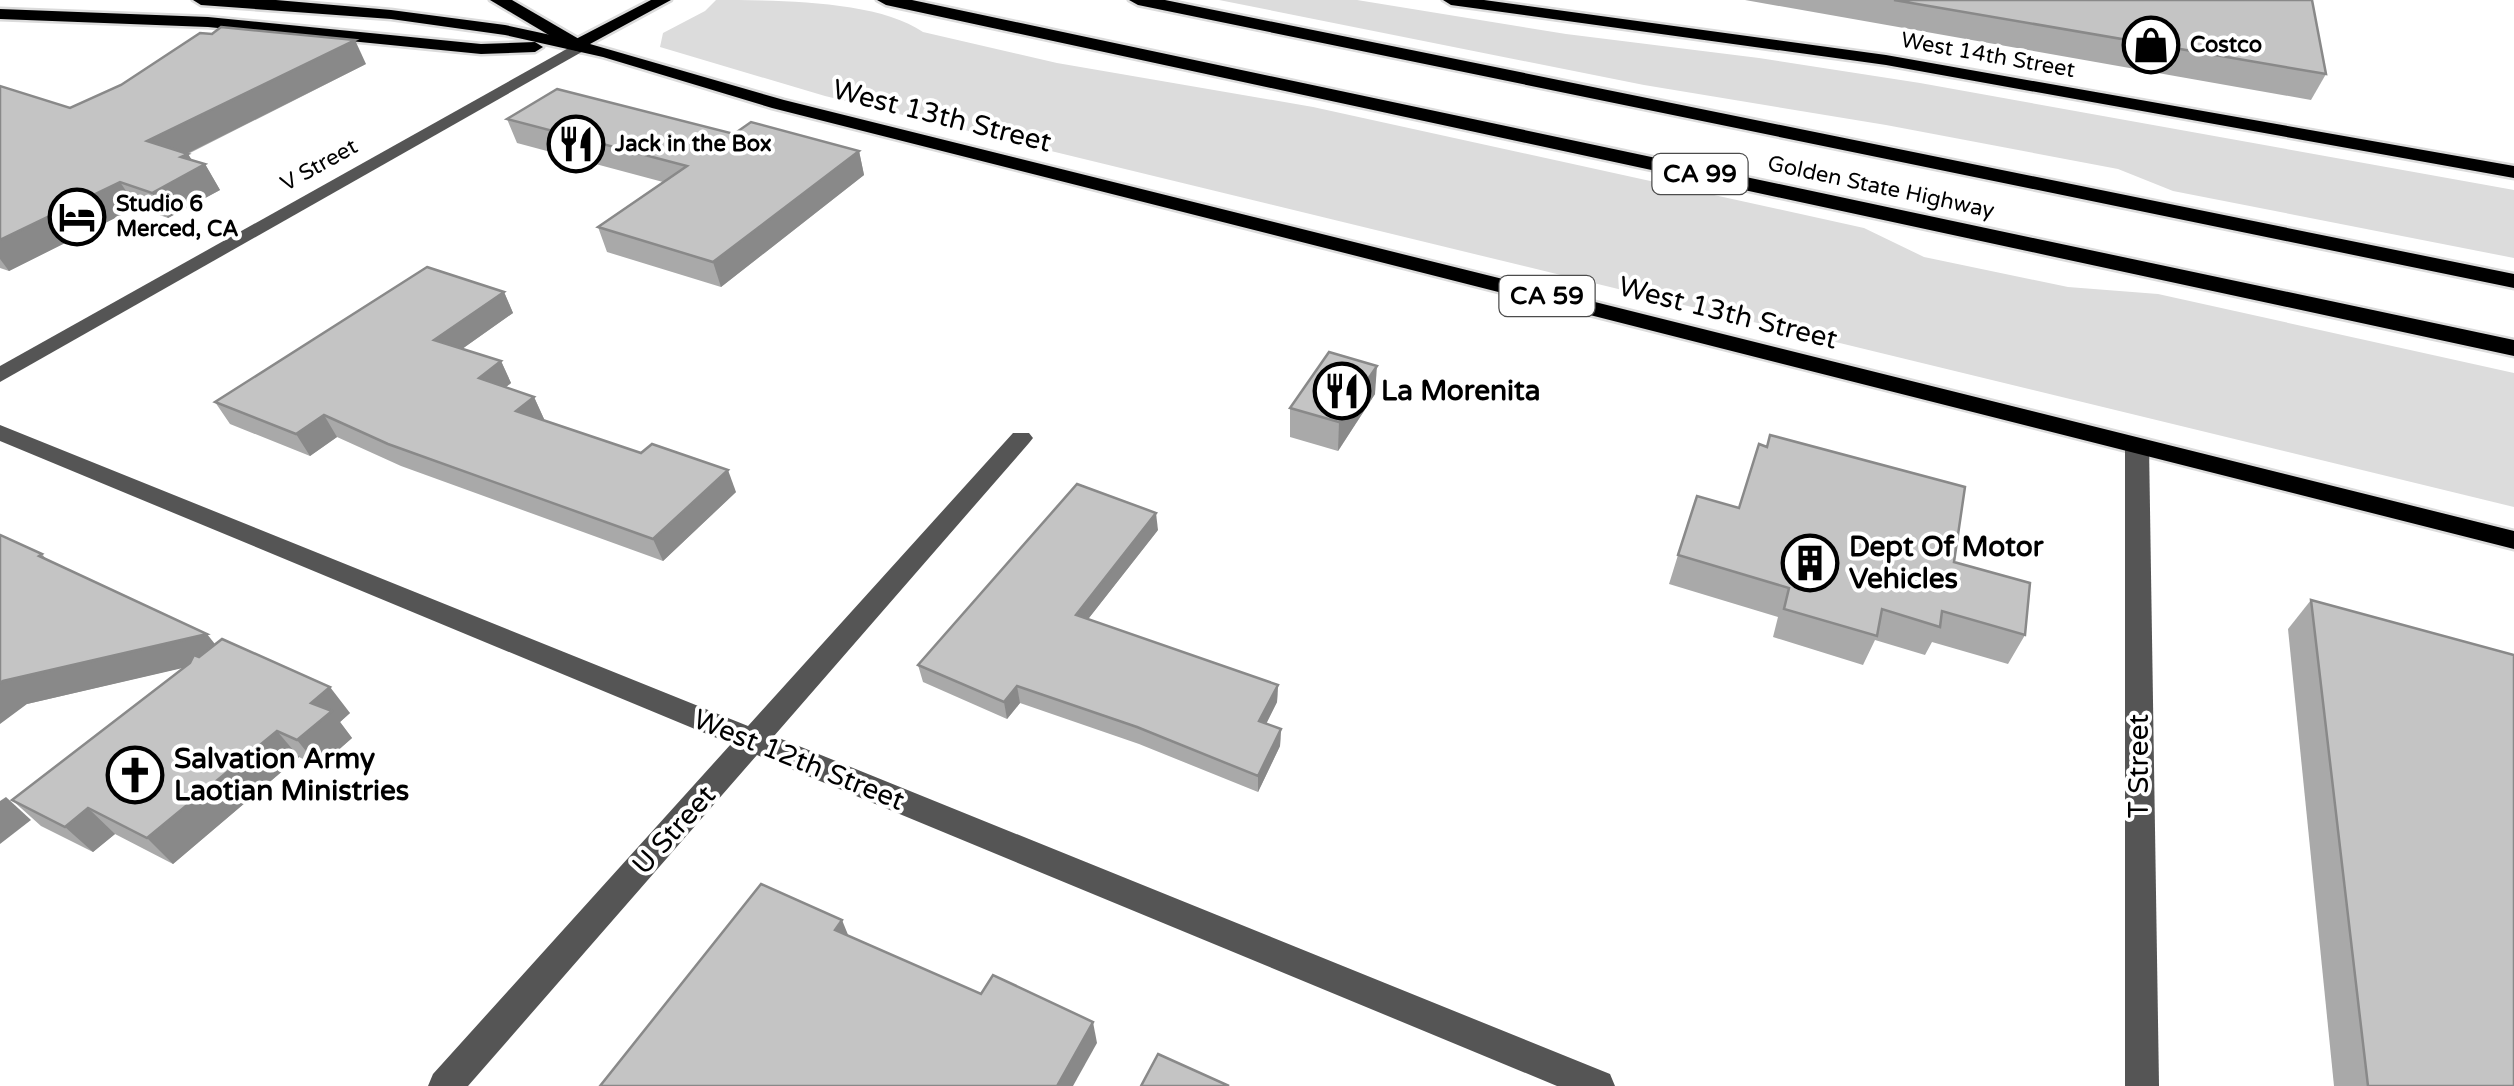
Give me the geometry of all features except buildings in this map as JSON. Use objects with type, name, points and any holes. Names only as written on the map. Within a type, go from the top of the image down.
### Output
[{"type":"highway","points":[[499,0],[581,46]]},
{"type":"highway","name":"Golden State Highway","points":[[886,0],[2514,348]]},
{"type":"highway","name":"Golden State Highway","points":[[1138,0],[2514,281]]},
{"type":"main road","points":[[200,0],[394,16],[502,30],[581,46]]},
{"type":"main road","name":"V Street","points":[[581,46],[663,0]]},
{"type":"main road","name":"West 14th Street","points":[[1451,0],[1886,60],[2514,172]]},
{"type":"main road","points":[[0,14],[208,22],[481,48],[581,46]]},
{"type":"main road","name":"West 13th Street","points":[[581,46],[797,109],[2514,540]]},
{"type":"street","name":"V Street","points":[[0,375],[581,46]]},
{"type":"street","name":"West 12th Street","points":[[0,432],[1598,1086]]},
{"type":"street","name":"U Street","points":[[446,1086],[1021,438]]},
{"type":"street","name":"T Street","points":[[2137,446],[2142,1086]]},
{"type":"shaded area","points":[[716,0],[853,8],[904,21],[923,32],[1057,63],[1313,107],[1864,228],[1924,257],[2068,287],[2158,294],[2514,373],[2514,507],[825,96],[660,47],[663,33],[705,11]]},
{"type":"shaded area","points":[[1219,0],[1357,0],[1566,34],[1759,58],[1920,83],[2514,190],[2514,258],[2173,191],[2118,169],[1644,85]]},
{"type":"place","name":"Costco","points":[[2151,45]]},
{"type":"place","name":"Jack in the Box","points":[[576,144]]},
{"type":"place","name":"Studio 6 Merced, CA","points":[[77,217]]},
{"type":"place","name":"La Morenita","points":[[1342,391]]},
{"type":"place","name":"Dept Of Motor Vehicles","points":[[1810,563]]},
{"type":"place","name":"Salvation Army Laotian Ministries","points":[[135,775]]}]
